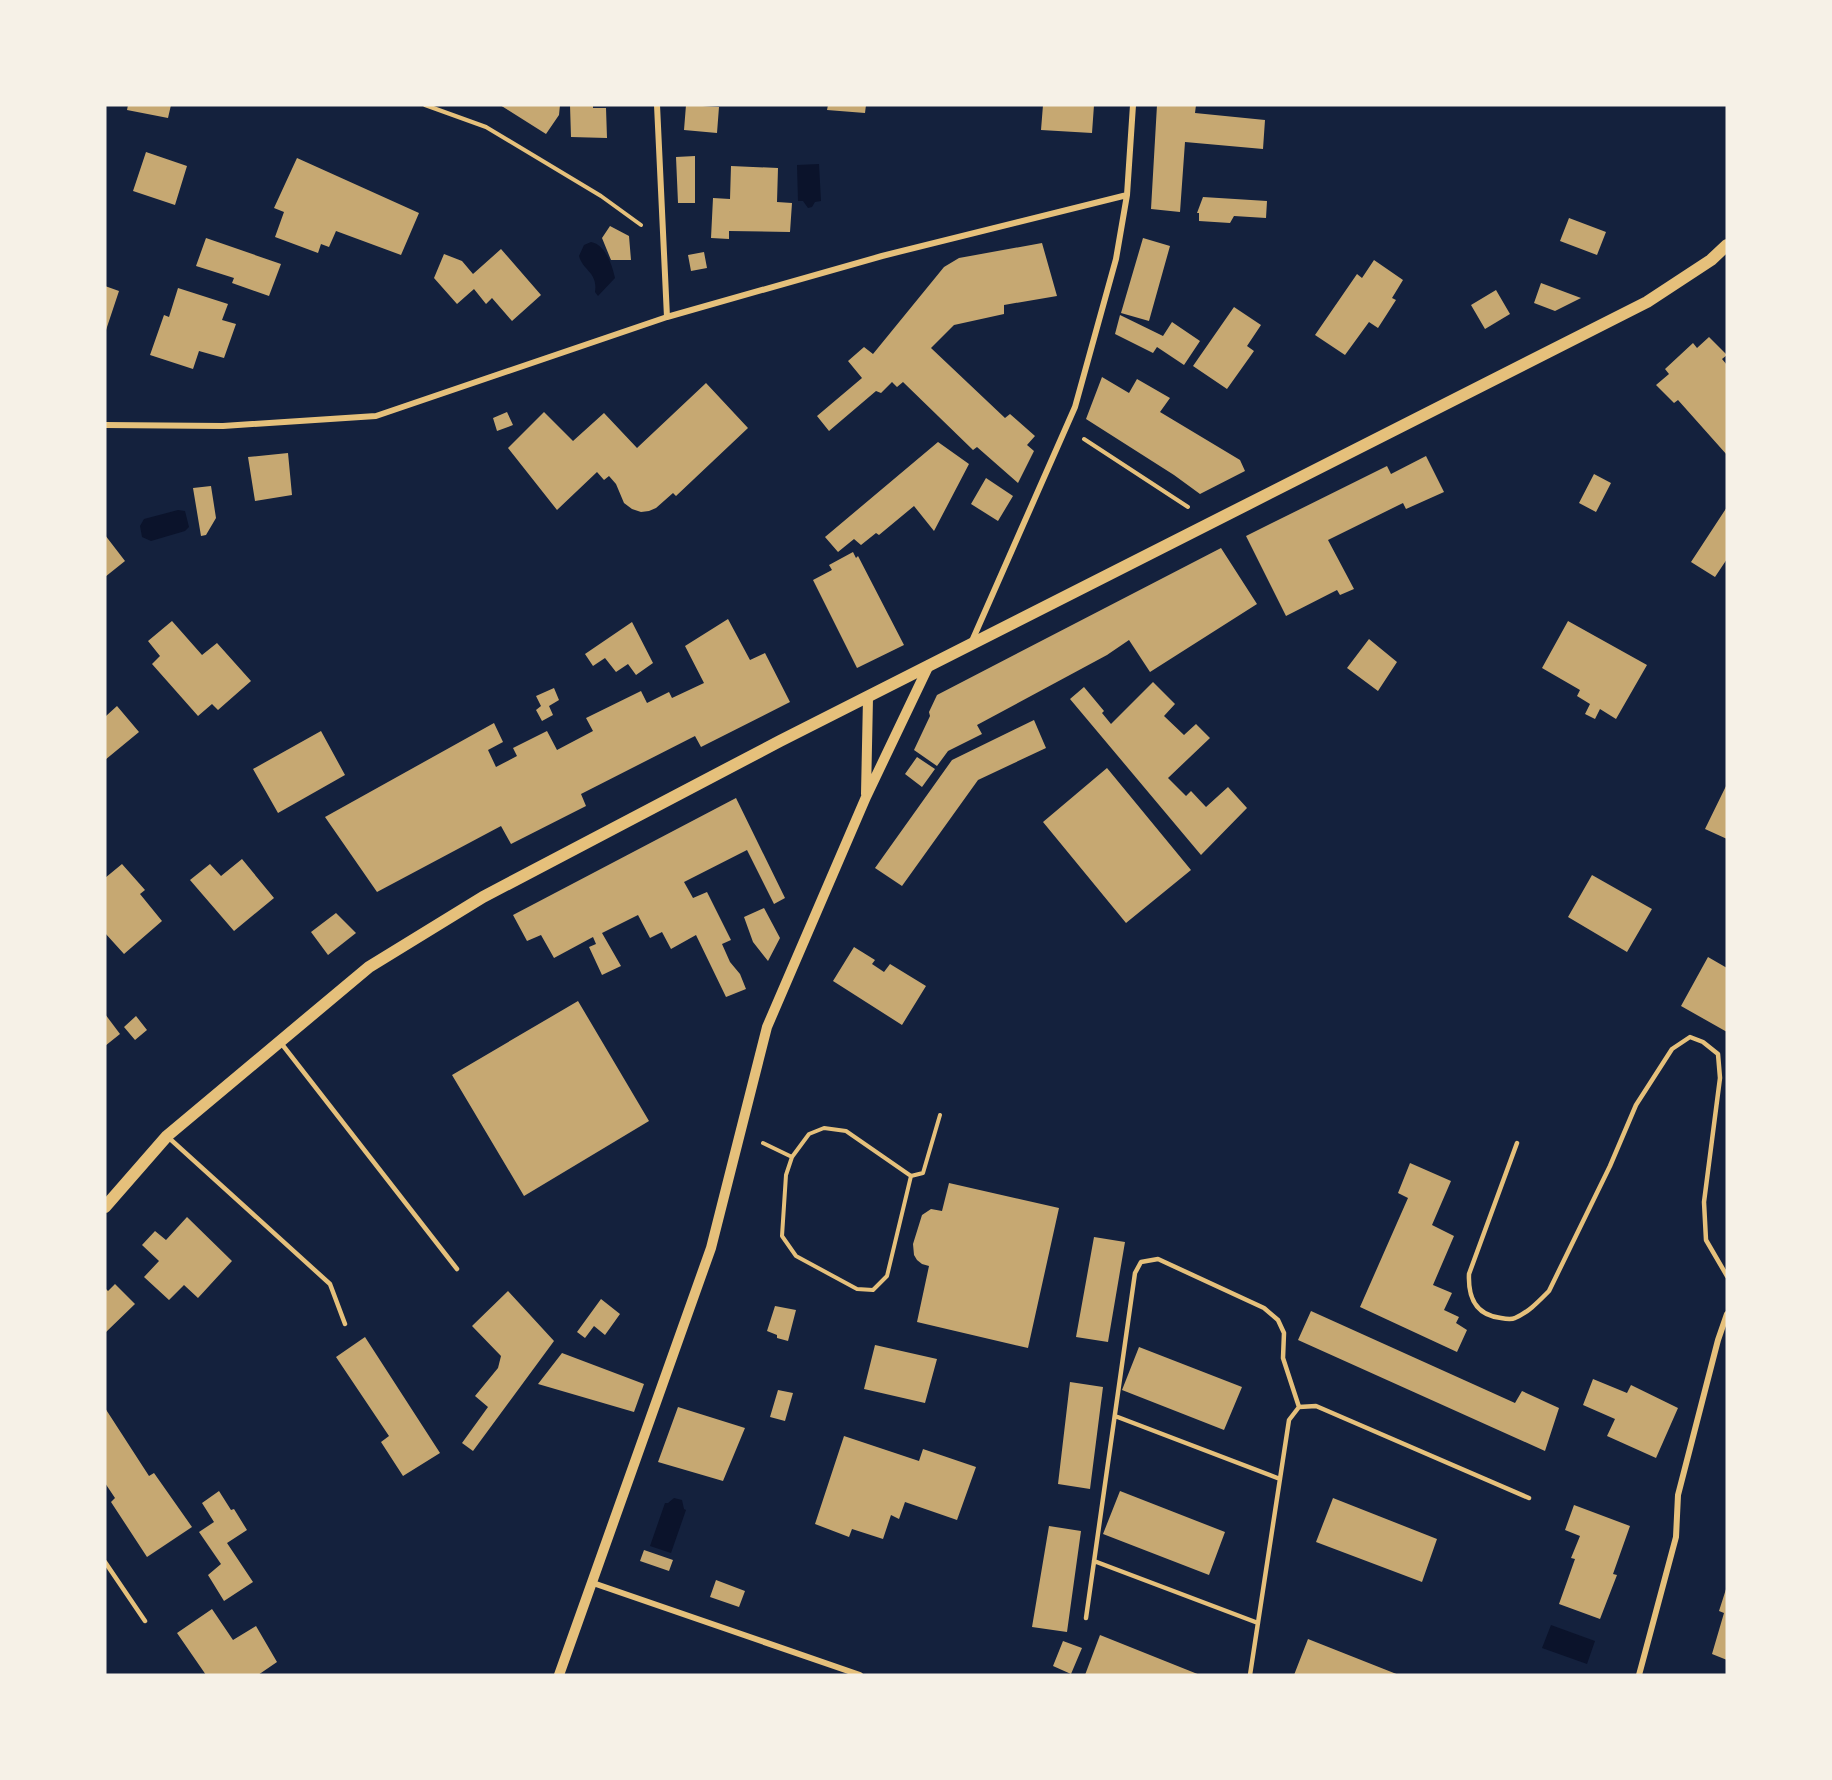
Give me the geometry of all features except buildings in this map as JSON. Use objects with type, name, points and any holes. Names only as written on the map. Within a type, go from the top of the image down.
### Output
[{"type":"main road","points":[[105,1207],[167,1136],[369,967],[483,897],[774,744],[1647,302],[1711,260],[1727,245]]},
{"type":"street","points":[[657,105],[667,317]]},
{"type":"street","points":[[971,644],[1075,407],[1116,259],[1127,195],[1133,105]]},
{"type":"street","points":[[105,425],[223,426],[376,416],[667,317],[882,256],[1127,195]]},
{"type":"street","points":[[559,1675],[711,1248],[767,1027],[866,797],[929,666]]},
{"type":"street","points":[[866,797],[868,698]]},
{"type":"street","points":[[1638,1675],[1676,1537],[1678,1495],[1718,1340],[1727,1314]]},
{"type":"street","points":[[593,1583],[860,1675]]},
{"type":"street","points":[[833,1675],[834,1667]]},
{"type":"lane","points":[[1517,1143],[1469,1274],[1468,1291],[1477,1308],[1492,1317],[1513,1320],[1534,1307],[1549,1291],[1610,1167],[1636,1105],[1672,1049],[1690,1037],[1703,1042],[1718,1054],[1720,1078],[1704,1202],[1706,1240],[1727,1276]]},
{"type":"lane","points":[[280,1041],[457,1269]]},
{"type":"lane","points":[[167,1136],[330,1284],[345,1324]]},
{"type":"lane","points":[[1086,1618],[1135,1273],[1141,1262],[1158,1259],[1264,1308],[1278,1320],[1284,1333],[1283,1358],[1299,1407]]},
{"type":"lane","points":[[1250,1675],[1289,1420],[1299,1407],[1316,1406],[1529,1498]]},
{"type":"lane","points":[[1115,1416],[1280,1479]]},
{"type":"lane","points":[[1094,1561],[1258,1623]]},
{"type":"lane","points":[[105,1562],[145,1621]]},
{"type":"path","points":[[425,105],[486,127],[601,196],[663,241]]},
{"type":"path","points":[[1080,436],[1183,504]]},
{"type":"path","points":[[911,1176],[887,1276],[873,1290],[857,1289],[796,1256],[782,1236],[786,1175],[792,1157],[809,1134],[824,1128],[846,1131],[911,1176],[923,1173],[940,1115]]},
{"type":"path","points":[[741,1132],[792,1157]]},
{"type":"water","points":[[819,164],[821,201],[815,202],[812,207],[808,208],[803,201],[798,201],[797,165]]},
{"type":"water","points":[[591,242],[604,251],[615,278],[598,296],[595,292],[594,280],[579,256],[584,245]]},
{"type":"water","points":[[178,510],[185,511],[189,527],[185,531],[151,541],[142,537],[140,526],[144,519]]},
{"type":"water","points":[[674,1498],[682,1500],[686,1510],[671,1553],[650,1546],[665,1503]]},
{"type":"water","points":[[1551,1625],[1595,1641],[1587,1664],[1542,1648]]}]
